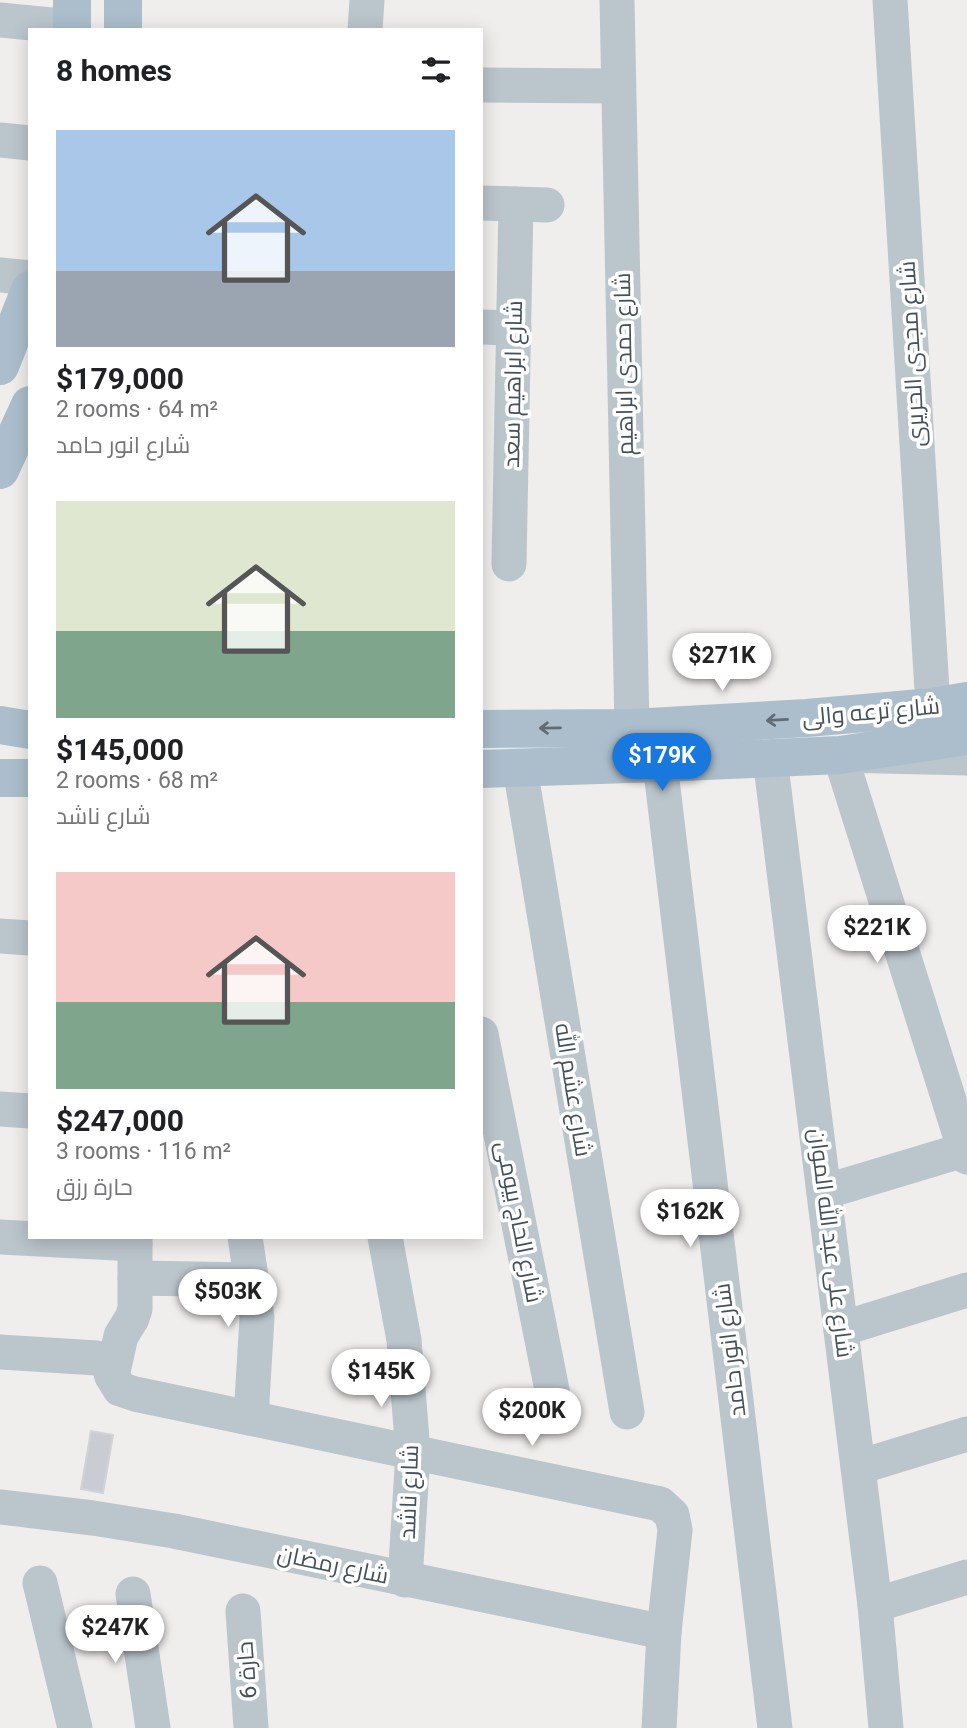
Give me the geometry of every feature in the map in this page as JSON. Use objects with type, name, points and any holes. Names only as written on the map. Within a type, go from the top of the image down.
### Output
[{"type":"main road","points":[[123,0],[123,28]]},
{"type":"main road","points":[[0,366],[28,295]]},
{"type":"main road","points":[[0,499],[4,463],[28,409]]},
{"type":"main road","name":"شارع ترعه والى","points":[[483,729],[632,728],[807,719],[950,704]]},
{"type":"main road","points":[[0,725],[28,730]]},
{"type":"main road","points":[[840,755],[967,736]]},
{"type":"main road","name":"شارع ترعه والى","points":[[483,769],[840,755]]},
{"type":"main road","points":[[0,778],[28,778]]},
{"type":"street","points":[[365,28],[367,0]]},
{"type":"street","name":"شارع حمدى ابراهيم","points":[[617,0],[632,728]]},
{"type":"street","name":"شارع مجدى الحريرى","points":[[890,0],[950,704]]},
{"type":"street","points":[[0,20],[72,19]]},
{"type":"street","points":[[483,85],[618,86]]},
{"type":"street","points":[[0,140],[28,143]]},
{"type":"street","name":"شارع ابراهيم سعد","points":[[483,203],[532,205],[498,328],[496,486],[509,564]]},
{"type":"street","points":[[0,275],[28,278]]},
{"type":"street","points":[[824,1192],[966,1154],[840,755]]},
{"type":"street","name":"شارع ترعه والى","points":[[840,755],[967,758]]},
{"type":"street","name":"شارع على عبد الله الموان","points":[[770,758],[859,1467],[886,1728]]},
{"type":"street","name":"شارع انور حامد","points":[[660,763],[775,1728]]},
{"type":"street","name":"شارع عشم الله","points":[[520,768],[627,1412]]},
{"type":"street","points":[[0,936],[28,939]]},
{"type":"street","name":"شارع الحاج بيومى","points":[[483,1044],[556,1410]]},
{"type":"street","points":[[0,1109],[28,1111]]},
{"type":"street","points":[[0,1237],[28,1238]]},
{"type":"street","points":[[90,1239],[135,1240],[135,1309],[121,1336],[112,1376]]},
{"type":"street","points":[[245,1239],[257,1317],[251,1418]]},
{"type":"street","name":"شارع ناشد","points":[[385,1239],[404,1340],[413,1452],[405,1580]]},
{"type":"street","points":[[135,1278],[252,1280]]},
{"type":"street","points":[[841,1329],[967,1290]]},
{"type":"street","points":[[0,1352],[97,1358],[108,1364],[120,1389],[135,1394],[660,1504],[672,1514],[675,1530],[664,1632],[659,1728]]},
{"type":"street","points":[[859,1467],[967,1434]]},
{"type":"street","name":"شارع رمضان","points":[[0,1507],[174,1531],[664,1632]]},
{"type":"street","points":[[875,1605],[967,1577]]},
{"type":"street","points":[[40,1583],[75,1728]]},
{"type":"street","points":[[133,1594],[153,1728]]},
{"type":"street","name":"حارة 6","points":[[243,1611],[251,1728]]},
{"type":"building","points":[[91,1431],[113,1435],[103,1493],[81,1489]]}]
